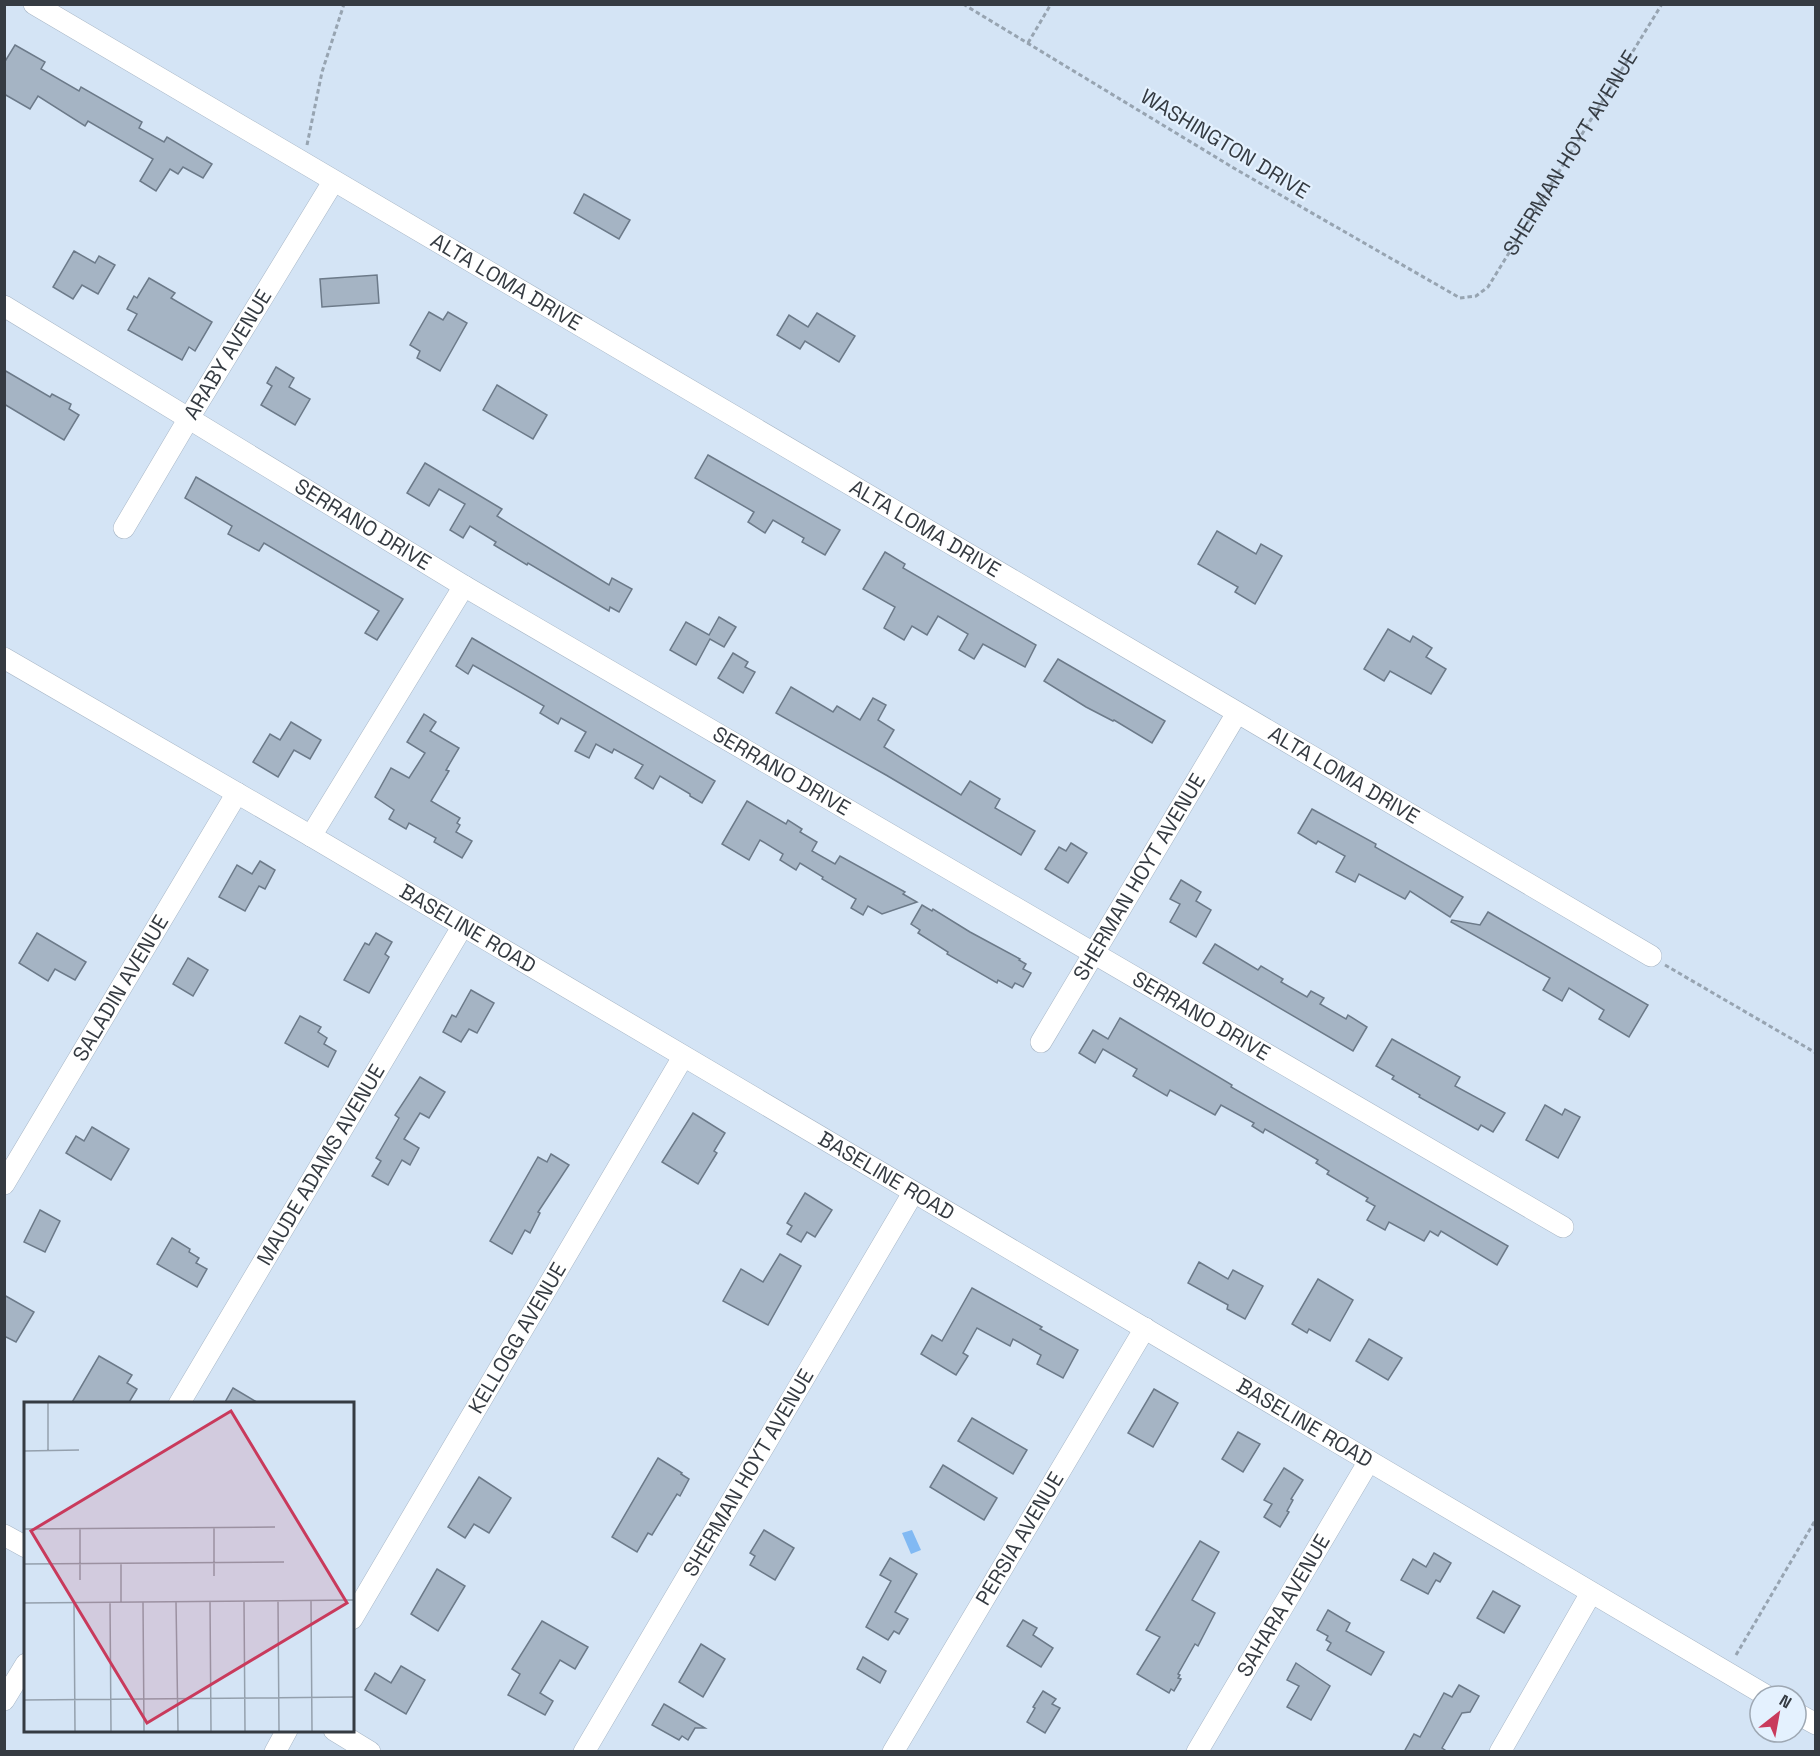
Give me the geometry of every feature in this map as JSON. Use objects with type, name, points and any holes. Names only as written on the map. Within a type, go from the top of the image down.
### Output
[{"type":"street","name":"ALTA LOMA DRIVE","points":[[34,4],[1651,956]]},
{"type":"street","name":"ARABY AVENUE","points":[[124,528],[333,182]]},
{"type":"street","name":"SERRANO DRIVE","points":[[4,306],[464,586],[1563,1227]]},
{"type":"street","points":[[311,836],[464,586]]},
{"type":"street","name":"BASELINE ROAD","points":[[4,658],[311,836],[1748,1685]]},
{"type":"street","name":"SHERMAN HOYT AVENUE","points":[[1041,1042],[1237,713]]},
{"type":"street","name":"SALADIN AVENUE","points":[[4,1184],[237,793]]},
{"type":"street","name":"MAUDE ADAMS AVENUE","points":[[180,1402],[462,927]]},
{"type":"street","name":"KELLOGG AVENUE","points":[[354,1616],[683,1057]]},
{"type":"street","name":"SHERMAN HOYT AVENUE","points":[[584,1752],[913,1193]]},
{"type":"street","name":"PERSIA AVENUE","points":[[893,1752],[1145,1328]]},
{"type":"street","name":"SAHARA AVENUE","points":[[1197,1752],[1369,1461]]},
{"type":"street","points":[[4,1535],[24,1546]]},
{"type":"street","points":[[1500,1752],[1591,1593]]},
{"type":"street","points":[[4,1700],[24,1667]]},
{"type":"street","points":[[275,1752],[286,1732]]},
{"type":"street","points":[[336,1732],[370,1752]]},
{"type":"path","points":[[304,165],[322,72],[344,4]]},
{"type":"path","name":"WASHINGTON DRIVE","points":[[963,4],[1237,170],[1460,298],[1476,296]]},
{"type":"path","points":[[1028,43],[1052,4]]},
{"type":"path","name":"SHERMAN HOYT AVENUE","points":[[1476,296],[1488,287],[1662,4]]},
{"type":"path","points":[[1651,956],[1815,1053]]},
{"type":"path","points":[[1726,1672],[1815,1519]]},
{"type":"water","points":[[912,1530],[921,1550],[911,1554],[902,1533]]},
{"type":"building","points":[[15,45],[45,62],[41,69],[79,91],[81,87],[142,122],[139,128],[164,142],[167,137],[212,164],[203,178],[183,167],[178,174],[170,169],[156,191],[140,181],[153,159],[88,121],[85,126],[38,96],[30,109],[4,94],[4,63]]},
{"type":"building","points":[[584,194],[630,220],[619,239],[574,213]]},
{"type":"building","points":[[74,251],[95,263],[99,256],[115,265],[98,294],[82,285],[73,299],[53,287]]},
{"type":"building","points":[[377,275],[379,303],[322,307],[320,279]]},
{"type":"building","points":[[149,278],[175,293],[171,298],[212,322],[195,351],[189,347],[182,360],[128,330],[137,314],[127,309],[134,296],[137,298]]},
{"type":"building","points":[[429,312],[443,320],[448,312],[467,323],[440,371],[417,358],[420,351],[410,345]]},
{"type":"building","points":[[817,313],[855,336],[839,362],[805,341],[800,349],[777,335],[789,315],[808,327]]},
{"type":"building","points":[[276,367],[294,378],[289,387],[310,399],[295,425],[261,405],[272,386],[267,383]]},
{"type":"building","points":[[4,370],[50,397],[52,394],[71,404],[69,409],[79,415],[64,440],[4,404]]},
{"type":"building","points":[[497,385],[547,415],[533,439],[483,410]]},
{"type":"building","points":[[708,455],[840,530],[825,555],[802,542],[804,538],[773,520],[765,533],[748,522],[754,512],[695,478]]},
{"type":"building","points":[[425,463],[502,509],[497,516],[609,585],[612,578],[632,589],[619,612],[610,607],[609,611],[528,563],[527,565],[494,545],[496,542],[470,526],[463,538],[450,530],[465,504],[439,489],[429,506],[407,493]]},
{"type":"building","points":[[196,477],[403,599],[377,640],[365,633],[379,611],[264,543],[259,551],[228,534],[232,526],[185,498]]},
{"type":"building","points":[[1217,531],[1256,554],[1261,544],[1282,556],[1255,604],[1235,592],[1238,587],[1198,564]]},
{"type":"building","points":[[885,552],[905,564],[903,568],[1036,645],[1025,667],[983,644],[974,659],[959,650],[968,634],[938,616],[927,635],[912,626],[904,640],[884,628],[895,607],[863,589]]},
{"type":"building","points":[[719,617],[736,627],[724,647],[710,639],[696,665],[670,650],[686,622],[709,635]]},
{"type":"building","points":[[1388,629],[1410,642],[1413,636],[1432,648],[1426,657],[1446,669],[1431,694],[1390,671],[1384,681],[1364,669]]},
{"type":"building","points":[[472,638],[715,781],[702,803],[660,776],[653,789],[635,778],[643,765],[614,749],[612,753],[596,744],[589,758],[575,751],[586,732],[561,718],[558,724],[540,713],[544,706],[473,665],[468,674],[456,666]]},
{"type":"building","points":[[733,653],[748,662],[745,667],[755,672],[743,693],[718,678]]},
{"type":"building","points":[[1058,659],[1165,721],[1152,743],[1044,681]]},
{"type":"building","points":[[791,687],[833,712],[837,706],[860,720],[873,698],[886,705],[878,720],[894,730],[884,747],[961,795],[970,781],[1000,799],[995,808],[1035,831],[1021,855],[776,713]]},
{"type":"building","points":[[424,714],[436,722],[430,731],[459,748],[446,770],[449,771],[431,801],[460,818],[457,823],[460,825],[456,832],[472,841],[462,858],[434,842],[436,838],[409,823],[406,829],[389,819],[394,810],[375,797],[391,768],[409,778],[425,753],[407,742]]},
{"type":"building","points":[[291,722],[321,740],[310,759],[294,750],[278,777],[253,762],[270,734],[280,740]]},
{"type":"building","points":[[747,801],[786,824],[788,820],[802,829],[800,832],[817,842],[812,851],[835,864],[840,856],[905,892],[903,894],[917,902],[882,914],[868,906],[863,915],[851,908],[856,899],[800,863],[796,870],[780,860],[783,854],[760,840],[749,860],[722,844]]},
{"type":"building","points":[[1312,809],[1376,844],[1375,847],[1463,897],[1450,917],[1410,891],[1405,899],[1359,874],[1355,882],[1336,872],[1345,856],[1318,841],[1316,844],[1298,833]]},
{"type":"building","points":[[1071,843],[1087,853],[1068,883],[1045,869],[1059,847],[1066,851]]},
{"type":"building","points":[[260,861],[275,870],[265,889],[259,886],[245,911],[219,897],[237,865],[252,874]]},
{"type":"building","points":[[1181,880],[1201,892],[1196,901],[1211,910],[1196,937],[1170,922],[1180,904],[1170,899]]},
{"type":"building","points":[[922,905],[932,911],[933,909],[1020,959],[1026,964],[1023,969],[1031,973],[1023,987],[1015,983],[1012,988],[998,980],[997,983],[947,954],[948,952],[918,933],[920,930],[911,924]]},
{"type":"building","points":[[1488,912],[1648,1005],[1629,1037],[1599,1019],[1604,1010],[1569,988],[1562,1001],[1543,990],[1550,978],[1451,922],[1452,920],[1480,925]]},
{"type":"building","points":[[37,933],[86,962],[75,980],[55,969],[48,981],[19,963]]},
{"type":"building","points":[[376,933],[392,942],[385,954],[389,957],[369,993],[344,980],[365,943],[369,945]]},
{"type":"building","points":[[1215,944],[1258,970],[1261,966],[1283,979],[1281,982],[1307,997],[1311,991],[1324,998],[1320,1004],[1346,1019],[1348,1015],[1367,1027],[1353,1051],[1203,963]]},
{"type":"building","points":[[188,958],[208,970],[193,996],[173,984]]},
{"type":"building","points":[[471,990],[494,1003],[477,1033],[469,1029],[461,1042],[443,1032],[452,1015],[456,1017]]},
{"type":"building","points":[[300,1016],[321,1027],[318,1032],[327,1038],[324,1044],[336,1051],[328,1067],[285,1043]]},
{"type":"building","points":[[1120,1018],[1232,1085],[1231,1087],[1508,1246],[1497,1265],[1441,1231],[1438,1236],[1430,1231],[1424,1241],[1389,1222],[1385,1230],[1367,1220],[1375,1206],[1366,1201],[1368,1198],[1327,1174],[1329,1171],[1316,1163],[1318,1160],[1265,1129],[1263,1133],[1252,1126],[1254,1123],[1221,1105],[1215,1115],[1170,1090],[1167,1096],[1133,1076],[1137,1069],[1103,1049],[1095,1063],[1079,1053],[1093,1030],[1108,1039]]},
{"type":"building","points":[[1392,1039],[1460,1077],[1455,1086],[1505,1113],[1493,1132],[1481,1125],[1478,1130],[1419,1097],[1420,1095],[1392,1079],[1394,1076],[1376,1066]]},
{"type":"building","points":[[420,1077],[445,1092],[429,1118],[420,1113],[404,1139],[419,1148],[410,1165],[402,1160],[388,1185],[372,1176],[381,1161],[376,1158],[399,1118],[395,1115]]},
{"type":"building","points":[[1545,1105],[1562,1115],[1565,1109],[1580,1117],[1558,1158],[1526,1140]]},
{"type":"building","points":[[693,1113],[725,1133],[714,1151],[717,1153],[698,1184],[662,1162]]},
{"type":"building","points":[[92,1127],[129,1149],[111,1180],[66,1153],[76,1136],[84,1141]]},
{"type":"building","points":[[551,1154],[569,1165],[538,1212],[540,1213],[530,1233],[525,1230],[512,1254],[490,1241],[538,1157],[547,1162]]},
{"type":"building","points":[[805,1193],[832,1210],[815,1237],[807,1232],[801,1242],[787,1234],[792,1226],[787,1223]]},
{"type":"building","points":[[40,1210],[60,1221],[45,1252],[24,1242]]},
{"type":"building","points":[[172,1238],[190,1249],[189,1252],[199,1258],[196,1263],[207,1269],[197,1287],[157,1264]]},
{"type":"building","points":[[780,1254],[801,1266],[768,1325],[723,1301],[741,1269],[763,1282]]},
{"type":"building","points":[[1199,1262],[1228,1279],[1233,1270],[1263,1286],[1245,1319],[1227,1309],[1228,1305],[1188,1283]]},
{"type":"building","points":[[1318,1279],[1353,1300],[1330,1341],[1309,1329],[1307,1333],[1292,1324]]},
{"type":"building","points":[[972,1288],[1078,1350],[1063,1378],[1037,1364],[1041,1355],[1013,1339],[1010,1346],[977,1328],[963,1353],[968,1356],[956,1375],[921,1354],[932,1335],[942,1341]]},
{"type":"building","points":[[4,1295],[34,1312],[16,1342],[4,1336]]},
{"type":"building","points":[[1369,1339],[1402,1358],[1388,1380],[1356,1361]]},
{"type":"building","points":[[99,1356],[132,1375],[127,1383],[137,1389],[129,1402],[72,1402]]},
{"type":"building","points":[[233,1388],[257,1402],[225,1402]]},
{"type":"building","points":[[1154,1389],[1178,1403],[1153,1447],[1128,1433]]},
{"type":"building","points":[[972,1418],[1027,1450],[1013,1474],[958,1441]]},
{"type":"building","points":[[1238,1432],[1260,1444],[1243,1472],[1222,1459]]},
{"type":"building","points":[[658,1458],[689,1479],[680,1496],[677,1494],[652,1535],[648,1533],[637,1552],[612,1537]]},
{"type":"building","points":[[943,1465],[997,1498],[984,1520],[930,1487]]},
{"type":"building","points":[[1284,1468],[1303,1480],[1291,1499],[1293,1500],[1287,1511],[1289,1512],[1280,1527],[1264,1517],[1272,1504],[1264,1500]]},
{"type":"building","points":[[479,1477],[511,1498],[489,1533],[474,1524],[465,1538],[448,1527]]},
{"type":"building","points":[[764,1530],[794,1548],[775,1580],[750,1565],[755,1556],[750,1553]]},
{"type":"building","points":[[1200,1541],[1219,1552],[1192,1600],[1215,1613],[1198,1646],[1195,1644],[1178,1674],[1180,1675],[1178,1678],[1181,1679],[1174,1691],[1171,1689],[1169,1693],[1137,1674],[1160,1637],[1146,1630]]},
{"type":"building","points":[[1434,1553],[1451,1563],[1440,1582],[1436,1580],[1428,1594],[1401,1580],[1413,1559],[1426,1567]]},
{"type":"building","points":[[890,1558],[917,1574],[895,1612],[908,1619],[899,1634],[894,1631],[888,1640],[866,1627],[891,1581],[880,1575]]},
{"type":"building","points":[[437,1569],[465,1586],[438,1631],[411,1614]]},
{"type":"building","points":[[1493,1591],[1520,1606],[1504,1633],[1477,1618]]},
{"type":"building","points":[[1328,1610],[1350,1623],[1346,1631],[1384,1652],[1371,1675],[1327,1650],[1331,1643],[1326,1640],[1328,1636],[1317,1630]]},
{"type":"building","points":[[1023,1620],[1037,1628],[1033,1635],[1053,1648],[1041,1667],[1007,1646]]},
{"type":"building","points":[[542,1621],[588,1647],[575,1669],[560,1660],[540,1693],[553,1701],[545,1715],[508,1695],[520,1674],[512,1669]]},
{"type":"building","points":[[701,1644],[725,1659],[703,1697],[679,1682]]},
{"type":"building","points":[[863,1657],[886,1671],[880,1683],[857,1669]]},
{"type":"building","points":[[1296,1663],[1330,1686],[1311,1720],[1287,1707],[1299,1686],[1287,1680]]},
{"type":"building","points":[[401,1666],[425,1680],[406,1714],[365,1690],[375,1673],[391,1683]]},
{"type":"building","points":[[1459,1685],[1479,1696],[1470,1712],[1462,1713],[1442,1748],[1448,1752],[1404,1752],[1414,1734],[1420,1737],[1444,1693],[1452,1697]]},
{"type":"building","points":[[1043,1691],[1056,1699],[1052,1704],[1060,1708],[1045,1733],[1027,1722]]},
{"type":"building","points":[[664,1704],[705,1728],[695,1728],[688,1740],[682,1736],[679,1740],[652,1725]]}]
